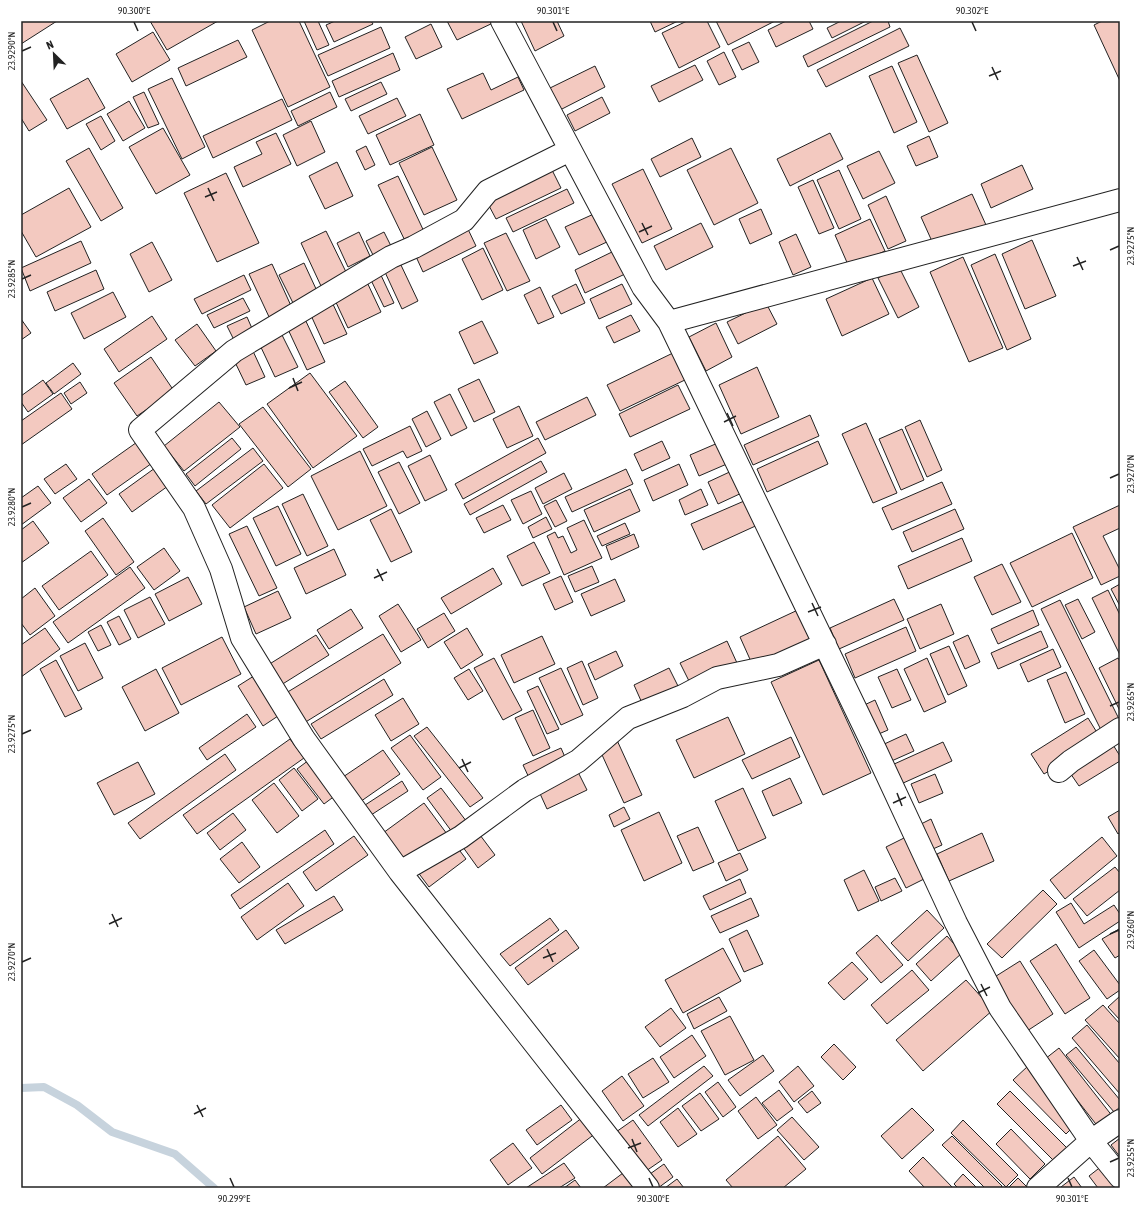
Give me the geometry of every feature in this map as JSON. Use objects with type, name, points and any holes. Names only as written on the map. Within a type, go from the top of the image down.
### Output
[{"type":"street","points":[[502,21],[642,287],[669,322],[956,923],[1000,1008],[1091,1141],[1120,1177]]},
{"type":"street","points":[[570,150],[488,191],[464,220],[414,247],[391,257],[234,351],[140,430],[194,508],[221,569],[242,638],[304,739],[400,872],[648,1188]]},
{"type":"street","points":[[669,322],[1120,200]]},
{"type":"street","points":[[400,872],[461,837],[525,790],[578,761],[628,718],[682,696],[717,678],[778,664],[824,644]]},
{"type":"street","points":[[1058,771],[1120,729]]},
{"type":"street","points":[[1038,1188],[1091,1141],[1120,1121]]},
{"type":"building","points":[[21,21],[57,21],[21,44]]},
{"type":"building","points":[[150,21],[218,21],[167,50]]},
{"type":"building","points":[[270,21],[299,21],[330,87],[288,107],[252,30]]},
{"type":"building","points":[[304,21],[318,21],[329,45],[317,50]]},
{"type":"building","points":[[335,21],[371,21],[373,24],[334,42],[326,25]]},
{"type":"building","points":[[447,21],[495,21],[495,22],[457,40]]},
{"type":"building","points":[[521,21],[557,21],[564,36],[535,51]]},
{"type":"building","points":[[650,21],[678,21],[655,32]]},
{"type":"building","points":[[687,21],[707,21],[720,47],[679,68],[662,33]]},
{"type":"building","points":[[716,21],[775,21],[728,45]]},
{"type":"building","points":[[786,21],[809,21],[813,29],[776,47],[768,30]]},
{"type":"building","points":[[841,21],[866,21],[832,38],[827,28]]},
{"type":"building","points":[[873,21],[888,21],[890,27],[808,67],[803,56]]},
{"type":"building","points":[[1102,21],[1120,21],[1120,81],[1094,25]]},
{"type":"building","points":[[431,24],[442,47],[416,59],[405,37]]},
{"type":"building","points":[[381,27],[390,48],[328,76],[318,55]]},
{"type":"building","points":[[900,28],[909,46],[826,87],[817,70]]},
{"type":"building","points":[[153,32],[170,60],[132,82],[116,54]]},
{"type":"building","points":[[238,40],[247,57],[186,86],[178,68]]},
{"type":"building","points":[[749,42],[759,62],[742,70],[732,50]]},
{"type":"building","points":[[724,52],[736,77],[719,85],[707,61]]},
{"type":"building","points":[[393,53],[400,70],[339,97],[332,81]]},
{"type":"building","points":[[917,55],[948,123],[929,132],[898,63]]},
{"type":"building","points":[[695,65],[703,80],[659,102],[651,86]]},
{"type":"building","points":[[595,66],[605,87],[560,110],[550,88]]},
{"type":"building","points":[[892,66],[917,122],[894,133],[869,76]]},
{"type":"building","points":[[483,73],[491,90],[518,77],[524,90],[462,119],[447,89]]},
{"type":"building","points":[[88,78],[105,108],[67,129],[50,99]]},
{"type":"building","points":[[172,78],[205,147],[182,159],[148,89]]},
{"type":"building","points":[[21,81],[47,120],[29,131],[21,118]]},
{"type":"building","points":[[381,82],[387,94],[351,111],[345,99]]},
{"type":"building","points":[[144,92],[159,124],[148,128],[133,97]]},
{"type":"building","points":[[330,92],[337,107],[298,126],[291,111]]},
{"type":"building","points":[[602,97],[610,113],[575,131],[567,115]]},
{"type":"building","points":[[397,98],[406,116],[368,134],[359,116]]},
{"type":"building","points":[[282,99],[292,120],[213,158],[203,136]]},
{"type":"building","points":[[129,101],[145,128],[123,141],[107,114]]},
{"type":"building","points":[[420,114],[434,145],[390,165],[376,135]]},
{"type":"building","points":[[101,116],[115,141],[101,150],[86,124]]},
{"type":"building","points":[[311,121],[325,152],[297,166],[283,135]]},
{"type":"building","points":[[163,128],[190,175],[156,194],[129,147]]},
{"type":"building","points":[[276,133],[291,164],[243,187],[234,167],[262,154],[256,142]]},
{"type":"building","points":[[830,133],[843,159],[790,186],[777,159]]},
{"type":"building","points":[[929,136],[938,157],[916,166],[907,146]]},
{"type":"building","points":[[692,138],[701,157],[660,177],[651,159]]},
{"type":"building","points":[[366,146],[375,165],[365,170],[356,151]]},
{"type":"building","points":[[432,147],[457,200],[424,215],[399,163]]},
{"type":"building","points":[[89,148],[123,208],[101,221],[66,161]]},
{"type":"building","points":[[731,148],[758,203],[714,225],[687,170]]},
{"type":"building","points":[[879,151],[895,183],[863,199],[847,166]]},
{"type":"building","points":[[337,162],[353,196],[325,209],[309,176]]},
{"type":"building","points":[[1022,165],[1033,189],[991,208],[981,184]]},
{"type":"building","points":[[643,169],[672,229],[642,243],[612,184]]},
{"type":"building","points":[[552,170],[561,188],[496,219],[487,202]]},
{"type":"building","points":[[839,170],[861,219],[839,229],[817,180]]},
{"type":"building","points":[[226,173],[259,243],[217,262],[184,193]]},
{"type":"building","points":[[398,176],[427,238],[408,247],[378,185]]},
{"type":"building","points":[[813,180],[834,228],[819,234],[798,187]]},
{"type":"building","points":[[69,188],[91,227],[36,257],[21,231],[21,215]]},
{"type":"building","points":[[567,189],[574,203],[513,232],[506,218]]},
{"type":"building","points":[[972,194],[986,225],[935,248],[921,217]]},
{"type":"building","points":[[886,196],[906,241],[888,249],[868,205]]},
{"type":"building","points":[[761,209],[772,234],[750,244],[739,219]]},
{"type":"building","points":[[596,213],[609,241],[579,255],[565,227]]},
{"type":"building","points":[[546,219],[560,247],[536,259],[523,230]]},
{"type":"building","points":[[870,219],[885,251],[849,267],[835,235]]},
{"type":"building","points":[[701,223],[713,247],[666,270],[654,246]]},
{"type":"building","points":[[466,225],[476,246],[423,272],[413,250]]},
{"type":"building","points":[[326,231],[347,274],[321,286],[301,243]]},
{"type":"building","points":[[359,232],[370,256],[348,267],[337,243]]},
{"type":"building","points":[[384,232],[393,250],[375,259],[366,241]]},
{"type":"building","points":[[506,233],[530,281],[507,291],[484,243]]},
{"type":"building","points":[[796,234],[811,267],[793,275],[779,242]]},
{"type":"building","points":[[1032,240],[1056,296],[1025,309],[1002,254]]},
{"type":"building","points":[[81,241],[91,263],[30,291],[21,268]]},
{"type":"building","points":[[152,242],[172,280],[149,292],[130,254]]},
{"type":"building","points":[[483,248],[503,290],[482,300],[462,259]]},
{"type":"building","points":[[614,251],[625,274],[585,293],[575,270]]},
{"type":"building","points":[[995,254],[1031,339],[1007,350],[971,265]]},
{"type":"building","points":[[963,257],[1003,348],[969,362],[930,272]]},
{"type":"building","points":[[304,263],[317,291],[293,303],[279,275]]},
{"type":"building","points":[[400,263],[418,301],[402,309],[384,270]]},
{"type":"building","points":[[272,264],[292,308],[270,319],[249,274]]},
{"type":"building","points":[[899,267],[919,307],[898,318],[878,278]]},
{"type":"building","points":[[96,270],[104,289],[55,311],[47,292]]},
{"type":"building","points":[[379,271],[394,303],[384,307],[369,276]]},
{"type":"building","points":[[244,275],[251,290],[202,314],[194,299]]},
{"type":"building","points":[[872,278],[889,314],[842,336],[826,299]]},
{"type":"building","points":[[366,280],[381,312],[348,328],[333,296]]},
{"type":"building","points":[[576,284],[585,303],[561,314],[552,296]]},
{"type":"building","points":[[622,284],[632,304],[599,319],[590,299]]},
{"type":"building","points":[[540,287],[554,317],[538,324],[524,295]]},
{"type":"building","points":[[113,292],[126,317],[84,339],[71,313]]},
{"type":"building","points":[[243,298],[250,311],[214,328],[207,315]]},
{"type":"building","points":[[331,300],[347,334],[324,344],[309,311]]},
{"type":"building","points":[[766,303],[777,324],[738,344],[727,322]]},
{"type":"building","points":[[631,315],[640,331],[614,343],[606,327]]},
{"type":"building","points":[[152,316],[167,339],[119,372],[104,349]]},
{"type":"building","points":[[247,317],[254,333],[235,342],[227,326]]},
{"type":"building","points":[[304,317],[325,362],[307,370],[286,325]]},
{"type":"building","points":[[21,319],[31,333],[21,340]]},
{"type":"building","points":[[482,321],[498,353],[474,364],[459,332]]},
{"type":"building","points":[[716,323],[732,357],[706,371],[689,337]]},
{"type":"building","points":[[197,324],[216,351],[195,366],[175,340]]},
{"type":"building","points":[[280,331],[298,367],[275,377],[258,341]]},
{"type":"building","points":[[252,349],[265,377],[246,385],[233,358]]},
{"type":"building","points":[[675,352],[687,379],[620,411],[607,385]]},
{"type":"building","points":[[151,357],[174,391],[137,416],[114,383]]},
{"type":"building","points":[[73,363],[81,374],[54,394],[46,383]]},
{"type":"building","points":[[757,367],[779,417],[741,434],[719,385]]},
{"type":"building","points":[[310,373],[357,436],[313,468],[267,404]]},
{"type":"building","points":[[479,379],[495,412],[474,422],[458,389]]},
{"type":"building","points":[[43,380],[53,394],[28,412],[21,402],[21,396]]},
{"type":"building","points":[[345,381],[378,427],[363,438],[329,392]]},
{"type":"building","points":[[80,382],[87,393],[71,404],[64,393]]},
{"type":"building","points":[[678,385],[690,409],[630,437],[619,414]]},
{"type":"building","points":[[61,393],[72,409],[21,445],[21,421]]},
{"type":"building","points":[[450,394],[467,428],[451,436],[434,402]]},
{"type":"building","points":[[587,397],[596,415],[545,440],[536,422]]},
{"type":"building","points":[[219,402],[240,427],[184,471],[164,446]]},
{"type":"building","points":[[519,406],[533,436],[507,448],[493,419]]},
{"type":"building","points":[[263,407],[311,469],[288,487],[239,424]]},
{"type":"building","points":[[427,411],[441,439],[426,447],[412,419]]},
{"type":"building","points":[[810,415],[819,436],[753,465],[744,445]]},
{"type":"building","points":[[920,420],[942,470],[927,477],[905,427]]},
{"type":"building","points":[[866,423],[897,493],[873,503],[842,434]]},
{"type":"building","points":[[410,426],[422,451],[407,458],[403,451],[372,466],[363,449]]},
{"type":"building","points":[[902,429],[924,480],[901,490],[879,439]]},
{"type":"building","points":[[232,438],[241,449],[195,486],[186,474]]},
{"type":"building","points":[[538,438],[546,453],[463,499],[455,484]]},
{"type":"building","points":[[727,439],[736,460],[699,476],[690,455]]},
{"type":"building","points":[[140,440],[155,461],[107,495],[92,474]]},
{"type":"building","points":[[662,441],[670,458],[642,471],[634,454]]},
{"type":"building","points":[[818,441],[828,464],[767,492],[757,469]]},
{"type":"building","points":[[253,448],[263,461],[206,504],[196,491]]},
{"type":"building","points":[[360,451],[387,506],[338,530],[311,476]]},
{"type":"building","points":[[430,455],[447,490],[425,501],[408,466]]},
{"type":"building","points":[[541,461],[547,472],[470,515],[464,504]]},
{"type":"building","points":[[399,462],[420,503],[399,514],[378,472]]},
{"type":"building","points":[[66,464],[77,479],[55,494],[44,479]]},
{"type":"building","points":[[264,464],[283,488],[230,528],[212,505]]},
{"type":"building","points":[[679,464],[688,485],[653,501],[644,480]]},
{"type":"building","points":[[155,468],[168,486],[132,512],[119,494]]},
{"type":"building","points":[[626,469],[633,484],[572,512],[565,497]]},
{"type":"building","points":[[736,469],[746,491],[718,504],[708,482]]},
{"type":"building","points":[[564,473],[572,489],[543,504],[535,488]]},
{"type":"building","points":[[89,479],[107,503],[81,522],[63,498]]},
{"type":"building","points":[[942,482],[952,504],[892,530],[882,508]]},
{"type":"building","points":[[38,486],[51,503],[21,525],[21,498]]},
{"type":"building","points":[[630,489],[640,511],[594,532],[584,510]]},
{"type":"building","points":[[701,489],[708,505],[685,515],[679,500]]},
{"type":"building","points":[[531,491],[542,514],[523,524],[511,500]]},
{"type":"building","points":[[303,494],[328,546],[307,556],[282,504]]},
{"type":"building","points":[[751,498],[762,523],[703,550],[691,524]]},
{"type":"building","points":[[556,500],[567,521],[555,527],[544,506]]},
{"type":"building","points":[[503,505],[511,520],[484,533],[476,518]]},
{"type":"building","points":[[1120,505],[1120,528],[1103,536],[1120,570],[1120,576],[1101,585],[1073,527]]},
{"type":"building","points":[[278,506],[301,554],[276,566],[253,518]]},
{"type":"building","points":[[391,509],[412,552],[391,562],[370,520]]},
{"type":"building","points":[[955,509],[964,529],[912,552],[903,532]]},
{"type":"building","points":[[546,517],[552,529],[533,538],[528,527]]},
{"type":"building","points":[[103,518],[134,562],[116,575],[85,531]]},
{"type":"building","points":[[584,520],[602,558],[564,575],[547,536],[555,532],[558,538],[563,536],[571,553],[577,550],[567,528]]},
{"type":"building","points":[[33,521],[49,543],[21,563],[21,530]]},
{"type":"building","points":[[625,523],[630,534],[602,546],[597,536]]},
{"type":"building","points":[[247,526],[277,588],[259,596],[229,534]]},
{"type":"building","points":[[1072,533],[1093,578],[1032,607],[1010,563]]},
{"type":"building","points":[[634,534],[639,547],[611,560],[606,546]]},
{"type":"building","points":[[962,538],[972,561],[908,589],[898,566]]},
{"type":"building","points":[[534,542],[550,573],[522,586],[507,556]]},
{"type":"building","points":[[164,548],[180,571],[154,590],[137,567]]},
{"type":"building","points":[[334,549],[346,575],[306,594],[294,568]]},
{"type":"building","points":[[91,551],[108,575],[59,610],[42,586]]},
{"type":"building","points":[[1002,564],[1021,602],[992,615],[974,577]]},
{"type":"building","points":[[592,566],[599,582],[575,592],[568,576]]},
{"type":"building","points":[[130,567],[145,588],[68,643],[53,622]]},
{"type":"building","points":[[493,568],[502,584],[451,614],[441,598]]},
{"type":"building","points":[[561,576],[573,602],[555,610],[543,584]]},
{"type":"building","points":[[188,577],[202,604],[169,621],[155,594]]},
{"type":"building","points":[[615,579],[625,601],[591,616],[581,594]]},
{"type":"building","points":[[1120,584],[1120,606],[1111,589]]},
{"type":"building","points":[[35,588],[55,616],[30,635],[21,623],[21,599]]},
{"type":"building","points":[[1108,590],[1120,615],[1120,655],[1092,598]]},
{"type":"building","points":[[278,591],[291,618],[256,634],[244,607]]},
{"type":"building","points":[[150,597],[165,624],[138,638],[124,610]]},
{"type":"building","points":[[894,599],[904,620],[839,649],[830,628]]},
{"type":"building","points":[[1078,599],[1095,632],[1082,639],[1065,605]]},
{"type":"building","points":[[1060,600],[1120,721],[1101,730],[1041,609]]},
{"type":"building","points":[[398,604],[421,640],[401,652],[379,616]]},
{"type":"building","points":[[941,604],[954,634],[920,649],[907,619]]},
{"type":"building","points":[[351,609],[363,628],[329,649],[317,630]]},
{"type":"building","points":[[800,609],[813,638],[753,666],[740,637]]},
{"type":"building","points":[[1033,610],[1039,625],[998,644],[991,629]]},
{"type":"building","points":[[444,613],[455,631],[428,648],[417,629]]},
{"type":"building","points":[[119,616],[131,639],[119,645],[107,622]]},
{"type":"building","points":[[101,625],[111,645],[98,651],[88,632]]},
{"type":"building","points":[[906,627],[916,651],[855,678],[845,654]]},
{"type":"building","points":[[45,628],[60,649],[21,677],[21,645]]},
{"type":"building","points":[[467,628],[483,655],[461,669],[444,642]]},
{"type":"building","points":[[1041,631],[1048,647],[998,669],[991,653]]},
{"type":"building","points":[[383,634],[401,663],[304,723],[286,693]]},
{"type":"building","points":[[316,635],[329,655],[281,685],[268,665]]},
{"type":"building","points":[[968,635],[980,662],[965,669],[953,642]]},
{"type":"building","points":[[542,636],[555,664],[514,683],[501,655]]},
{"type":"building","points":[[222,637],[241,674],[181,705],[162,668]]},
{"type":"building","points":[[727,641],[737,663],[691,685],[680,663]]},
{"type":"building","points":[[85,643],[103,678],[78,691],[60,656]]},
{"type":"building","points":[[949,646],[967,686],[948,695],[930,654]]},
{"type":"building","points":[[1053,649],[1061,667],[1028,682],[1020,664]]},
{"type":"building","points":[[616,651],[623,666],[595,680],[588,664]]},
{"type":"building","points":[[494,658],[522,710],[503,720],[474,668]]},
{"type":"building","points":[[927,658],[946,702],[924,712],[904,669]]},
{"type":"building","points":[[1118,658],[1120,661],[1120,711],[1099,668]]},
{"type":"building","points":[[56,660],[82,709],[65,717],[40,669]]},
{"type":"building","points":[[819,660],[871,773],[823,795],[771,682]]},
{"type":"building","points":[[582,661],[598,698],[583,705],[567,668]]},
{"type":"building","points":[[561,668],[583,715],[561,725],[539,678]]},
{"type":"building","points":[[669,668],[678,686],[642,703],[634,685]]},
{"type":"building","points":[[156,669],[179,713],[145,731],[122,687]]},
{"type":"building","points":[[469,669],[483,691],[468,700],[454,678]]},
{"type":"building","points":[[897,669],[911,700],[892,708],[878,677]]},
{"type":"building","points":[[1066,672],[1085,714],[1065,723],[1047,680]]},
{"type":"building","points":[[257,674],[281,714],[263,726],[238,686]]},
{"type":"building","points":[[384,679],[393,695],[321,739],[311,724]]},
{"type":"building","points":[[538,686],[559,729],[547,734],[527,691]]},
{"type":"building","points":[[403,698],[419,724],[391,741],[375,715]]},
{"type":"building","points":[[875,700],[888,730],[874,736],[860,707]]},
{"type":"building","points":[[533,710],[550,748],[533,756],[515,718]]},
{"type":"building","points":[[247,714],[256,727],[207,760],[199,748]]},
{"type":"building","points":[[728,717],[745,754],[694,778],[676,740]]},
{"type":"building","points":[[1088,718],[1101,739],[1044,774],[1031,754]]},
{"type":"building","points":[[427,727],[483,798],[470,807],[414,736]]},
{"type":"building","points":[[906,734],[914,751],[887,763],[880,746]]},
{"type":"building","points":[[410,735],[441,777],[423,790],[391,748]]},
{"type":"building","points":[[791,737],[800,757],[752,779],[742,760]]},
{"type":"building","points":[[616,738],[642,795],[624,803],[598,746]]},
{"type":"building","points":[[290,739],[304,758],[197,834],[183,815]]},
{"type":"building","points":[[1110,740],[1120,756],[1120,761],[1079,786],[1066,767]]},
{"type":"building","points":[[943,742],[952,761],[901,784],[892,765]]},
{"type":"building","points":[[561,748],[568,764],[531,782],[523,765]]},
{"type":"building","points":[[383,750],[400,774],[357,804],[340,779]]},
{"type":"building","points":[[225,754],[236,770],[140,839],[128,823]]},
{"type":"building","points":[[309,760],[336,795],[324,804],[297,769]]},
{"type":"building","points":[[138,762],[155,794],[114,815],[97,783]]},
{"type":"building","points":[[294,768],[318,799],[302,811],[279,780]]},
{"type":"building","points":[[576,768],[587,790],[547,809],[537,787]]},
{"type":"building","points":[[935,774],[943,793],[919,803],[911,784]]},
{"type":"building","points":[[790,778],[802,803],[773,816],[762,791]]},
{"type":"building","points":[[402,781],[408,791],[368,817],[362,807]]},
{"type":"building","points":[[274,783],[299,816],[277,833],[252,800]]},
{"type":"building","points":[[441,788],[470,826],[455,836],[427,798]]},
{"type":"building","points":[[743,788],[766,838],[738,851],[715,801]]},
{"type":"building","points":[[424,803],[447,834],[406,864],[383,833]]},
{"type":"building","points":[[624,807],[630,819],[614,827],[609,815]]},
{"type":"building","points":[[1120,810],[1120,832],[1118,834],[1108,817]]},
{"type":"building","points":[[659,812],[682,863],[644,881],[621,830]]},
{"type":"building","points":[[233,813],[246,830],[220,850],[207,833]]},
{"type":"building","points":[[931,819],[942,845],[926,852],[915,827]]},
{"type":"building","points":[[698,827],[714,862],[693,871],[677,836]]},
{"type":"building","points":[[325,830],[334,844],[240,909],[231,895]]},
{"type":"building","points":[[477,831],[495,855],[478,868],[460,843]]},
{"type":"building","points":[[982,833],[994,861],[949,881],[937,854]]},
{"type":"building","points":[[354,836],[368,855],[316,891],[303,872]]},
{"type":"building","points":[[906,837],[926,878],[906,888],[886,847]]},
{"type":"building","points":[[1102,837],[1117,856],[1065,899],[1050,880]]},
{"type":"building","points":[[242,842],[260,867],[239,883],[220,859]]},
{"type":"building","points":[[454,843],[466,859],[429,887],[417,871]]},
{"type":"building","points":[[740,853],[748,870],[726,881],[718,863]]},
{"type":"building","points":[[1115,867],[1120,873],[1120,890],[1087,916],[1073,899]]},
{"type":"building","points":[[864,870],[879,901],[858,911],[844,880]]},
{"type":"building","points":[[895,878],[902,891],[881,901],[875,887]]},
{"type":"building","points":[[740,879],[746,893],[710,910],[703,896]]},
{"type":"building","points":[[288,883],[304,906],[257,940],[241,917]]},
{"type":"building","points":[[1043,890],[1057,904],[1002,958],[987,944]]},
{"type":"building","points":[[334,896],[343,910],[285,944],[276,930]]},
{"type":"building","points":[[751,898],[759,916],[720,933],[711,916]]},
{"type":"building","points":[[1071,903],[1084,924],[1114,905],[1120,914],[1120,921],[1079,948],[1056,912]]},
{"type":"building","points":[[927,910],[944,928],[908,961],[891,943]]},
{"type":"building","points":[[550,918],[559,930],[510,966],[500,954]]},
{"type":"building","points":[[1119,929],[1120,955],[1115,958],[1102,939]]},
{"type":"building","points":[[566,930],[579,948],[528,985],[515,968]]},
{"type":"building","points":[[747,930],[763,964],[744,972],[729,939]]},
{"type":"building","points":[[877,935],[903,965],[881,983],[856,953]]},
{"type":"building","points":[[947,936],[962,953],[931,981],[916,964]]},
{"type":"building","points":[[1056,944],[1090,998],[1065,1014],[1030,961]]},
{"type":"building","points":[[723,948],[741,981],[683,1013],[665,980]]},
{"type":"building","points":[[1094,950],[1120,985],[1120,990],[1107,999],[1079,961]]},
{"type":"building","points":[[1020,961],[1053,1014],[1027,1031],[993,978]]},
{"type":"building","points":[[852,962],[868,979],[844,1000],[828,983]]},
{"type":"building","points":[[912,970],[929,990],[887,1024],[871,1005]]},
{"type":"building","points":[[966,980],[993,1010],[923,1071],[896,1040]]},
{"type":"building","points":[[1120,996],[1120,1020],[1108,1007]]},
{"type":"building","points":[[719,997],[727,1011],[694,1029],[687,1014]]},
{"type":"building","points":[[1103,1005],[1120,1024],[1120,1059],[1085,1020]]},
{"type":"building","points":[[671,1008],[686,1028],[660,1047],[645,1027]]},
{"type":"building","points":[[730,1016],[754,1060],[725,1075],[701,1031]]},
{"type":"building","points":[[1087,1025],[1120,1064],[1120,1094],[1072,1038]]},
{"type":"building","points":[[692,1035],[706,1056],[674,1078],[660,1057]]},
{"type":"building","points":[[834,1044],[856,1067],[843,1080],[821,1057]]},
{"type":"building","points":[[1076,1047],[1120,1100],[1120,1107],[1114,1112],[1066,1055]]},
{"type":"building","points":[[1059,1048],[1113,1117],[1099,1128],[1045,1059]]},
{"type":"building","points":[[763,1055],[774,1071],[740,1096],[728,1080]]},
{"type":"building","points":[[653,1058],[669,1082],[643,1098],[628,1074]]},
{"type":"building","points":[[704,1066],[713,1076],[648,1126],[639,1115]]},
{"type":"building","points":[[798,1066],[814,1086],[794,1102],[779,1082]]},
{"type":"building","points":[[1028,1066],[1081,1119],[1066,1134],[1013,1080]]},
{"type":"building","points":[[622,1076],[644,1106],[623,1121],[602,1091]]},
{"type":"building","points":[[718,1082],[736,1107],[723,1117],[705,1092]]},
{"type":"building","points":[[779,1090],[793,1109],[777,1121],[762,1103]]},
{"type":"building","points":[[812,1091],[821,1103],[807,1113],[798,1102]]},
{"type":"building","points":[[1010,1091],[1069,1150],[1056,1163],[997,1104]]},
{"type":"building","points":[[700,1093],[719,1119],[701,1131],[682,1106]]},
{"type":"building","points":[[756,1097],[777,1125],[758,1139],[738,1111]]},
{"type":"building","points":[[561,1105],[572,1120],[537,1145],[526,1130]]},
{"type":"building","points":[[678,1108],[697,1134],[678,1147],[660,1122]]},
{"type":"building","points":[[912,1108],[934,1130],[902,1159],[881,1136]]},
{"type":"building","points":[[583,1117],[596,1133],[542,1174],[530,1158]]},
{"type":"building","points":[[792,1117],[819,1147],[804,1160],[777,1130]]},
{"type":"building","points":[[633,1120],[662,1160],[646,1171],[616,1132]]},
{"type":"building","points":[[963,1120],[1018,1175],[1006,1187],[951,1133]]},
{"type":"building","points":[[1011,1129],[1045,1164],[1030,1179],[996,1144]]},
{"type":"building","points":[[778,1136],[806,1169],[783,1188],[733,1188],[726,1180]]},
{"type":"building","points":[[952,1136],[1002,1186],[1001,1188],[985,1188],[942,1145]]},
{"type":"building","points":[[1120,1138],[1120,1157],[1111,1145]]},
{"type":"building","points":[[513,1143],[532,1168],[508,1185],[490,1160]]},
{"type":"building","points":[[923,1157],[953,1188],[925,1188],[909,1171]]},
{"type":"building","points":[[1107,1162],[1120,1178],[1120,1188],[1098,1188],[1089,1176]]},
{"type":"building","points":[[564,1163],[575,1178],[559,1188],[526,1188]]},
{"type":"building","points":[[664,1164],[673,1177],[658,1188],[643,1179]]},
{"type":"building","points":[[623,1173],[635,1188],[603,1188]]},
{"type":"building","points":[[963,1174],[977,1188],[958,1188],[954,1184]]},
{"type":"building","points":[[1074,1177],[1082,1188],[1061,1188],[1061,1187]]},
{"type":"building","points":[[1018,1178],[1028,1188],[1008,1188]]},
{"type":"building","points":[[677,1179],[684,1188],[665,1188]]},
{"type":"building","points":[[575,1180],[581,1188],[564,1188]]},
{"type":"waterway","points":[[21,1088],[44,1087],[77,1105],[112,1132],[175,1154],[214,1188]]}]
